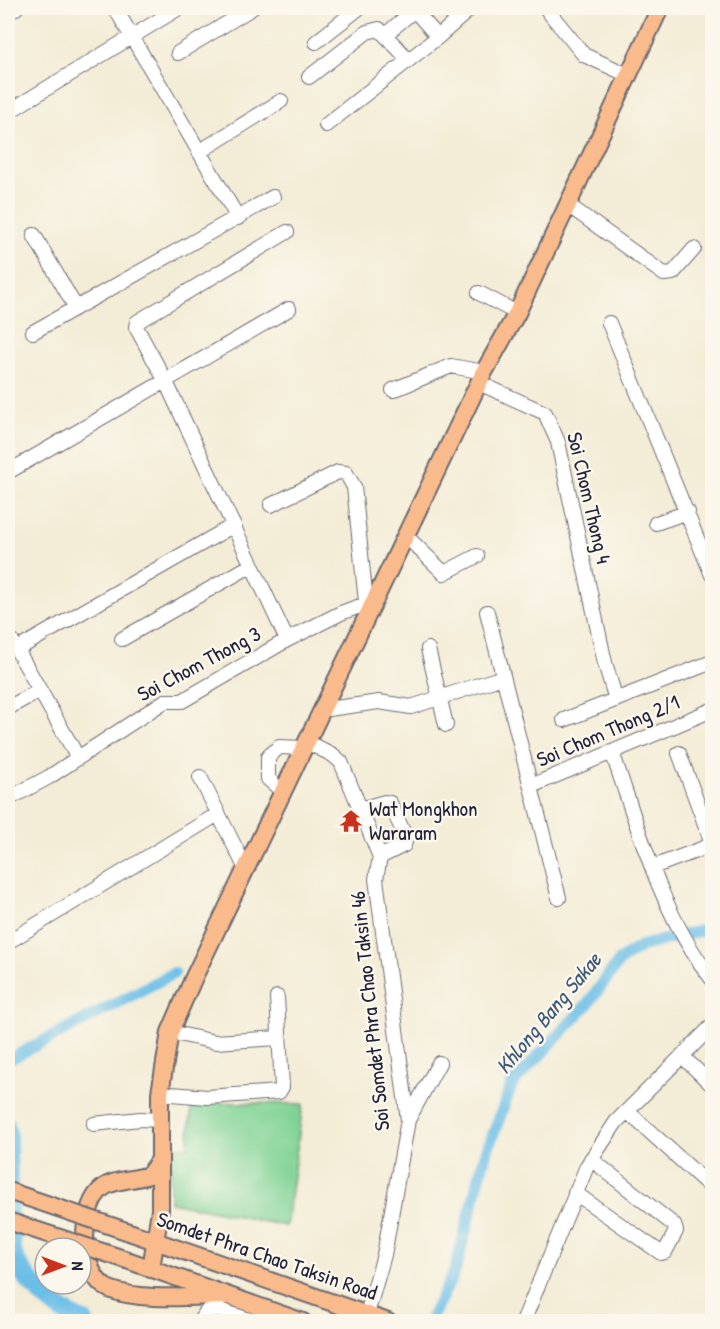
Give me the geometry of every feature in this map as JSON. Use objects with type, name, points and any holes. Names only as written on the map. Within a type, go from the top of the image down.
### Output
[{"type":"main road","points":[[151,1269],[157,1242],[160,1210],[160,1093],[171,1032],[194,977],[306,745],[371,601],[406,536],[482,377],[517,313],[660,8]]},
{"type":"main road","points":[[159,1161],[149,1175],[106,1185],[95,1197],[86,1237],[86,1258],[94,1278],[108,1288],[129,1294],[175,1297],[229,1296]]},
{"type":"main road","name":"Somdet Phra Chao Taksin Road","points":[[8,1191],[388,1322]]},
{"type":"main road","points":[[8,1221],[299,1321]]},
{"type":"street","points":[[8,13],[16,8]]},
{"type":"street","points":[[115,8],[238,218]]},
{"type":"street","points":[[8,112],[179,8]]},
{"type":"street","points":[[178,53],[252,8]]},
{"type":"street","points":[[316,42],[359,8]]},
{"type":"street","points":[[326,125],[438,37],[471,8]]},
{"type":"street","points":[[548,11],[584,56],[628,75]]},
{"type":"street","points":[[392,29],[411,13],[417,13],[438,37]]},
{"type":"street","points":[[309,77],[367,32],[375,29],[379,29],[409,60]]},
{"type":"street","points":[[199,152],[281,101]]},
{"type":"street","points":[[33,332],[273,197]]},
{"type":"street","points":[[568,205],[664,274],[673,273],[693,249]]},
{"type":"street","points":[[287,232],[137,322],[136,327],[165,380],[287,640]]},
{"type":"street","points":[[34,235],[76,308]]},
{"type":"street","points":[[479,293],[517,313]]},
{"type":"street","points":[[8,472],[289,309]]},
{"type":"street","points":[[609,323],[712,575]]},
{"type":"street","name":"Soi Chom Thong 4","points":[[393,390],[451,366],[482,377],[545,413],[558,442],[605,663],[616,700]]},
{"type":"street","points":[[271,505],[338,472],[346,473],[354,487],[371,601]]},
{"type":"street","points":[[656,523],[688,512]]},
{"type":"street","points":[[77,756],[16,644],[234,525]]},
{"type":"street","points":[[406,536],[444,573],[477,556]]},
{"type":"street","points":[[122,639],[252,565]]},
{"type":"street","name":"Soi Chom Thong 3","points":[[8,799],[49,777],[77,756],[165,701],[182,701],[287,640],[371,601]]},
{"type":"street","name":"Soi Chom Thong 2/1","points":[[487,612],[531,786],[712,710]]},
{"type":"street","points":[[428,649],[446,725]]},
{"type":"street","points":[[564,720],[712,662]]},
{"type":"street","points":[[321,710],[379,702],[411,707],[503,677]]},
{"type":"street","points":[[8,708],[40,690]]},
{"type":"street","points":[[282,791],[268,779],[268,757],[279,747],[306,745],[333,754],[341,762],[360,809],[380,857],[404,845],[406,838],[390,803],[385,802],[360,809]]},
{"type":"street","points":[[612,752],[653,867],[686,940],[712,979]]},
{"type":"street","points":[[653,867],[712,844],[679,753]]},
{"type":"street","points":[[200,777],[246,869]]},
{"type":"street","points":[[531,786],[559,898]]},
{"type":"street","points":[[8,942],[218,814]]},
{"type":"street","name":"Soi Somdet Phra Chao Taksin 46","points":[[366,1314],[384,1255],[408,1120],[376,879],[380,857]]},
{"type":"street","points":[[160,1093],[207,1097],[279,1092],[282,1087],[278,997]]},
{"type":"street","points":[[523,1322],[591,1159],[627,1111],[712,1026]]},
{"type":"street","points":[[171,1032],[215,1042],[279,1038]]},
{"type":"street","points":[[682,1056],[712,1085]]},
{"type":"street","points":[[408,1120],[439,1063]]},
{"type":"street","points":[[627,1111],[712,1188]]},
{"type":"street","points":[[94,1124],[140,1119],[159,1120]]},
{"type":"street","points":[[575,1193],[661,1252],[664,1252],[676,1231],[674,1225],[591,1159]]},
{"type":"street","points":[[199,1320],[207,1311],[216,1310],[255,1322]]},
{"type":"green space","points":[[192,1102],[303,1104],[286,1226],[170,1202],[170,1146],[188,1147]]},
{"type":"waterway","name":"Khlong Bang Sakae","points":[[429,1322],[455,1271],[485,1156],[512,1084],[587,1005],[620,960],[641,946],[712,928]]},
{"type":"waterway","points":[[8,1060],[174,973]]},
{"type":"waterway","points":[[8,1122],[11,1134],[12,1223]]},
{"type":"waterway","points":[[12,1223],[12,1251],[23,1272],[31,1283],[53,1303],[84,1322]]},
{"type":"place","name":"Wat Mongkhon Wararam","points":[[351,821]]}]
